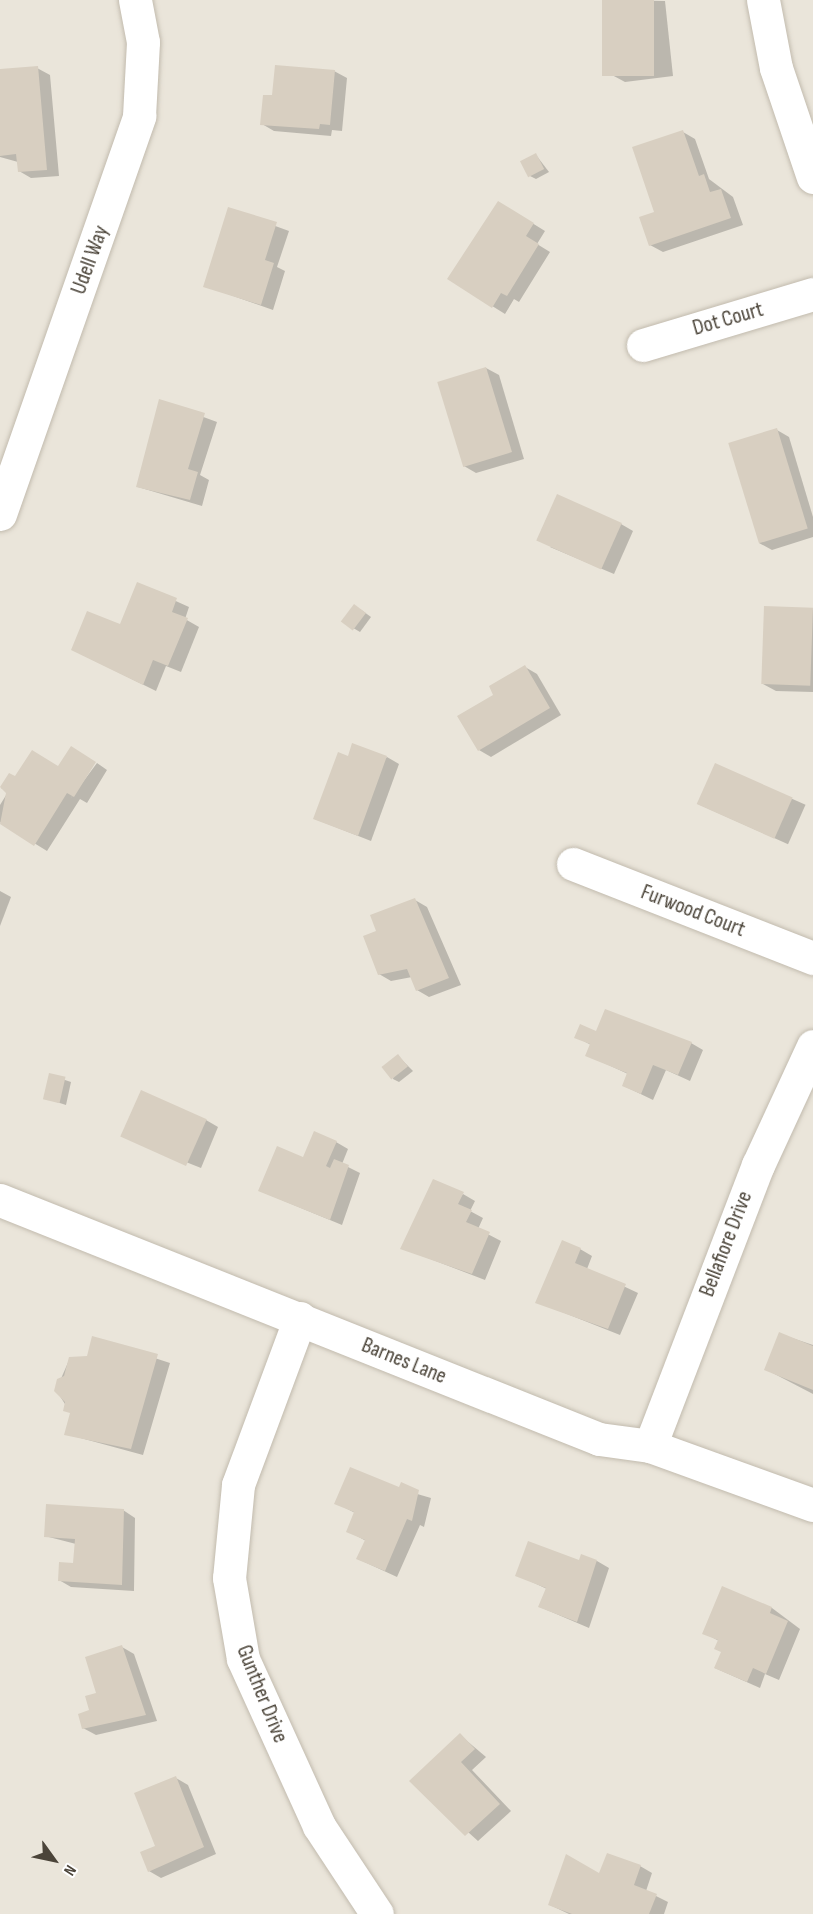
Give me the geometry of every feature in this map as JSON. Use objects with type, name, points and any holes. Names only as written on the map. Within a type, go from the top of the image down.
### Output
[{"type":"street","name":"Udell Way","points":[[0,514],[139,116],[143,42],[135,0]]},
{"type":"street","points":[[764,0],[776,68],[813,177]]},
{"type":"street","name":"Dot Court","points":[[643,345],[813,294]]},
{"type":"street","name":"Furwood Court","points":[[573,864],[813,958]]},
{"type":"street","name":"Bellafiore Drive","points":[[650,1446],[758,1165],[813,1046]]},
{"type":"street","name":"Barnes Lane","points":[[0,1200],[599,1439],[650,1446],[813,1505]]},
{"type":"street","name":"Gunther Drive","points":[[300,1318],[238,1485],[229,1578],[243,1659],[319,1826],[377,1914]]},
{"type":"shaded area","points":[[0,0],[813,0],[813,1914],[0,1914]]},
{"type":"building","points":[[602,0],[654,0],[654,76],[602,76]]},
{"type":"building","points":[[275,65],[335,70],[330,125],[320,124],[319,129],[260,125],[263,95],[272,95]]},
{"type":"building","points":[[38,66],[47,170],[18,172],[16,154],[0,156],[0,69]]},
{"type":"building","points":[[683,130],[699,176],[704,174],[710,192],[721,189],[731,218],[649,246],[639,217],[654,212],[632,147]]},
{"type":"building","points":[[536,153],[544,169],[528,177],[520,161]]},
{"type":"building","points":[[498,201],[534,223],[526,236],[539,244],[507,296],[501,293],[492,308],[447,279]]},
{"type":"building","points":[[228,207],[277,222],[265,260],[274,263],[261,305],[203,287]]},
{"type":"building","points":[[486,367],[512,452],[463,467],[437,382]]},
{"type":"building","points":[[159,399],[205,413],[188,469],[198,472],[190,500],[136,487]]},
{"type":"building","points":[[777,428],[808,528],[759,543],[728,443]]},
{"type":"building","points":[[557,494],[622,523],[601,569],[536,541]]},
{"type":"building","points":[[137,582],[177,598],[172,612],[188,618],[168,666],[153,660],[143,685],[71,650],[87,611],[120,624]]},
{"type":"building","points":[[354,604],[366,613],[353,631],[341,622]]},
{"type":"building","points":[[764,606],[813,608],[810,686],[761,684]]},
{"type":"building","points":[[525,665],[550,708],[478,751],[457,716],[493,695],[489,686]]},
{"type":"building","points":[[352,743],[387,756],[358,836],[313,819],[338,752],[348,756]]},
{"type":"building","points":[[71,746],[96,762],[74,797],[67,793],[34,846],[0,824],[6,793],[0,787],[9,773],[15,776],[32,750],[58,766]]},
{"type":"building","points":[[715,763],[793,798],[774,839],[697,804]]},
{"type":"building","points":[[415,898],[449,978],[416,991],[407,969],[378,975],[363,936],[376,931],[370,915]]},
{"type":"building","points":[[605,1009],[692,1042],[678,1075],[653,1065],[641,1094],[622,1086],[627,1073],[585,1056],[590,1044],[574,1038],[580,1024],[596,1031]]},
{"type":"building","points":[[398,1054],[408,1067],[391,1080],[381,1067]]},
{"type":"building","points":[[49,1073],[66,1077],[59,1103],[43,1099]]},
{"type":"building","points":[[141,1090],[207,1119],[186,1166],[120,1137]]},
{"type":"building","points":[[314,1131],[337,1141],[326,1166],[330,1168],[334,1159],[349,1165],[330,1220],[258,1191],[277,1146],[303,1157]]},
{"type":"building","points":[[433,1179],[464,1192],[458,1204],[472,1210],[466,1222],[490,1232],[472,1274],[400,1249]]},
{"type":"building","points":[[562,1240],[581,1248],[575,1263],[626,1284],[608,1329],[535,1303]]},
{"type":"building","points":[[779,1332],[813,1346],[813,1390],[764,1370]]},
{"type":"building","points":[[92,1336],[158,1354],[131,1449],[64,1435],[70,1413],[63,1411],[65,1402],[54,1391],[57,1379],[64,1376],[69,1357],[87,1356]]},
{"type":"building","points":[[350,1467],[399,1487],[401,1482],[419,1490],[412,1521],[407,1519],[385,1571],[356,1559],[365,1540],[346,1532],[354,1512],[334,1504]]},
{"type":"building","points":[[46,1504],[124,1509],[122,1585],[58,1581],[59,1562],[73,1563],[75,1539],[44,1537]]},
{"type":"building","points":[[528,1541],[579,1560],[581,1554],[597,1560],[577,1622],[538,1607],[546,1588],[515,1576]]},
{"type":"building","points":[[722,1586],[772,1607],[770,1613],[788,1621],[766,1674],[753,1668],[747,1682],[714,1668],[721,1652],[714,1649],[718,1640],[702,1634]]},
{"type":"building","points":[[122,1645],[146,1715],[82,1729],[78,1714],[89,1710],[85,1696],[96,1693],[85,1657]]},
{"type":"building","points":[[460,1733],[475,1749],[461,1762],[500,1804],[465,1836],[409,1781]]},
{"type":"building","points":[[176,1776],[204,1847],[148,1872],[140,1852],[155,1846],[134,1793]]},
{"type":"building","points":[[607,1853],[641,1865],[634,1885],[657,1894],[649,1914],[572,1914],[548,1905],[566,1854],[599,1873]]}]
